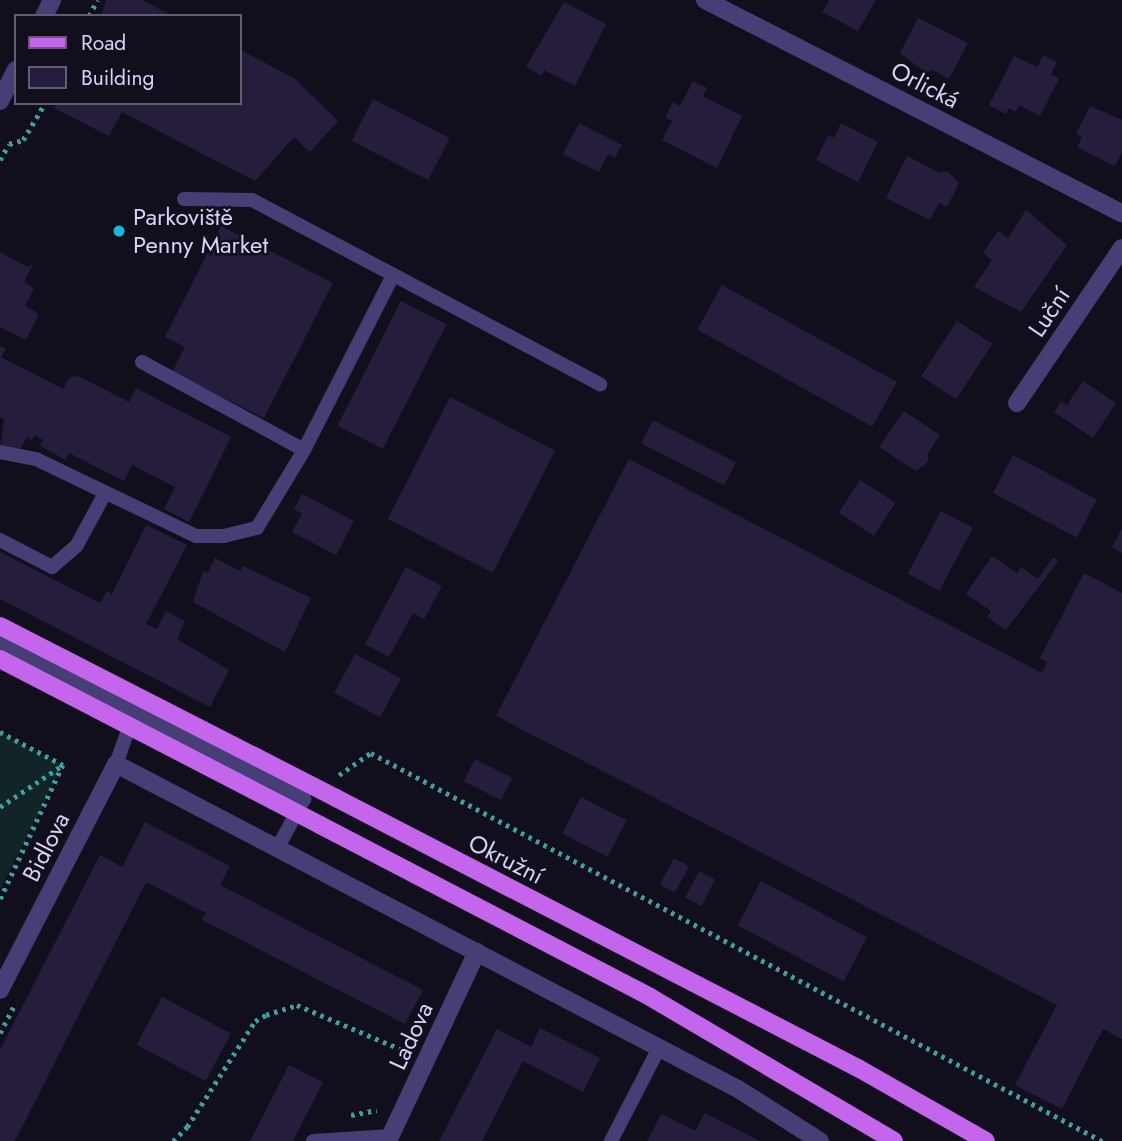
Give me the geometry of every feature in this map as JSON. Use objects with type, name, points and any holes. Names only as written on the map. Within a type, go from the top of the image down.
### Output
[{"type":"main road","name":"Okružní","points":[[0,626],[858,1068],[986,1141]]},
{"type":"main road","points":[[0,659],[650,997],[894,1141]]},
{"type":"street","name":"Orlická","points":[[705,0],[1122,213]]},
{"type":"street","points":[[0,101],[9,76]]},
{"type":"street","name":"Luční","points":[[1017,403],[1122,248]]},
{"type":"street","points":[[116,764],[738,1089],[820,1141]]},
{"type":"street","name":"Bidlova","points":[[0,990],[116,764]]},
{"type":"street","name":"Ladova","points":[[390,1138],[477,953]]},
{"type":"lane","points":[[184,199],[251,200],[392,277],[600,384]]},
{"type":"lane","points":[[0,452],[36,459],[104,495],[196,537],[244,532],[265,518],[304,450],[392,277]]},
{"type":"lane","points":[[142,362],[304,450]]},
{"type":"lane","points":[[0,540],[52,567],[77,545],[104,495]]},
{"type":"lane","points":[[0,642],[304,799],[277,849]]},
{"type":"lane","points":[[116,764],[135,711]]},
{"type":"lane","points":[[611,1141],[659,1048]]},
{"type":"lane","points":[[313,1141],[390,1138]]},
{"type":"path","points":[[0,160],[9,144],[23,140],[43,105]]},
{"type":"path","points":[[0,732],[63,765]]},
{"type":"path","points":[[304,799],[371,753],[1102,1141]]},
{"type":"path","points":[[0,807],[63,765]]},
{"type":"path","points":[[0,900],[63,765]]},
{"type":"path","points":[[173,1141],[187,1128],[255,1021],[297,1005],[412,1054],[406,1066]]},
{"type":"path","points":[[341,1117],[373,1112],[387,1104]]},
{"type":"green space","points":[[0,732],[63,765],[0,890]]},
{"type":"building","points":[[106,0],[142,0],[169,14],[102,14]]},
{"type":"building","points":[[829,0],[876,0],[858,31],[822,12]]},
{"type":"building","points":[[564,2],[606,24],[575,86],[544,70],[542,76],[526,67]]},
{"type":"building","points":[[918,18],[968,43],[949,79],[933,70],[926,73],[900,53]]},
{"type":"building","points":[[242,51],[294,78],[338,121],[310,152],[294,137],[255,181],[122,112],[109,136],[54,108],[56,105],[242,105]]},
{"type":"building","points":[[1043,55],[1057,62],[1051,74],[1059,79],[1040,116],[1019,105],[1016,112],[1009,108],[1006,114],[989,105],[1014,56],[1037,67]]},
{"type":"building","points":[[693,81],[707,88],[703,96],[742,116],[717,168],[662,140],[672,121],[665,118],[673,102],[680,106]]},
{"type":"building","points":[[373,99],[450,138],[428,180],[352,141]]},
{"type":"building","points":[[1090,106],[1122,120],[1122,152],[1115,166],[1077,147],[1082,137],[1076,134]]},
{"type":"building","points":[[579,123],[622,145],[615,158],[608,154],[599,172],[563,154]]},
{"type":"building","points":[[841,123],[878,142],[858,182],[816,160],[828,135],[834,138]]},
{"type":"building","points":[[907,156],[940,173],[947,171],[959,183],[947,207],[939,203],[930,220],[886,198]]},
{"type":"building","points":[[1026,210],[1067,245],[1021,312],[974,287],[992,260],[983,253],[998,231],[1008,238]]},
{"type":"building","points":[[221,226],[333,283],[264,418],[172,372],[185,347],[165,337]]},
{"type":"building","points":[[0,252],[28,267],[33,264],[24,282],[34,288],[25,306],[39,314],[26,340],[0,327]]},
{"type":"building","points":[[722,285],[897,382],[872,427],[697,330]]},
{"type":"building","points":[[401,301],[446,324],[383,449],[337,426]]},
{"type":"building","points":[[957,321],[992,344],[956,399],[921,376]]},
{"type":"building","points":[[0,346],[6,349],[1,357],[63,389],[69,378],[78,376],[129,402],[136,388],[231,437],[189,522],[164,509],[175,487],[132,465],[124,481],[69,453],[66,460],[40,446],[43,440],[35,435],[32,440],[27,437],[18,453],[0,447],[4,420],[0,417]]},
{"type":"building","points":[[1083,381],[1116,403],[1093,438],[1054,412],[1061,401],[1067,405]]},
{"type":"building","points":[[450,397],[555,451],[493,573],[388,519]]},
{"type":"building","points":[[904,411],[940,435],[928,453],[928,462],[916,471],[879,447]]},
{"type":"building","points":[[653,420],[736,462],[724,485],[641,443]]},
{"type":"building","points":[[1013,455],[1097,500],[1077,538],[993,493]]},
{"type":"building","points":[[629,459],[1042,673],[1047,662],[1040,658],[1084,573],[1122,593],[1122,1039],[1103,1029],[1062,1109],[1015,1085],[1057,1005],[496,716]]},
{"type":"building","points":[[860,480],[895,503],[874,536],[839,513]]},
{"type":"building","points":[[302,494],[354,521],[336,555],[292,532],[302,514],[294,509]]},
{"type":"building","points":[[941,511],[973,528],[939,591],[908,574]]},
{"type":"building","points":[[146,525],[187,545],[146,624],[157,629],[166,611],[185,621],[177,639],[229,670],[210,707],[0,599],[0,552],[100,603],[107,591],[112,594]]},
{"type":"building","points":[[1122,528],[1122,553],[1112,547]]},
{"type":"building","points":[[992,556],[1017,573],[1021,567],[1038,579],[1053,557],[1058,561],[1006,630],[987,617],[991,611],[966,594]]},
{"type":"building","points":[[215,558],[240,571],[243,566],[311,598],[285,652],[193,602],[203,571],[208,573]]},
{"type":"building","points":[[406,567],[442,586],[424,619],[413,613],[389,657],[365,644]]},
{"type":"building","points":[[355,654],[401,678],[380,717],[334,693]]},
{"type":"building","points":[[475,759],[512,778],[501,800],[464,781]]},
{"type":"building","points":[[581,797],[626,820],[608,857],[562,834]]},
{"type":"building","points":[[145,822],[230,866],[220,885],[423,990],[405,1024],[202,920],[206,913],[146,882],[18,1135],[14,1141],[0,1141],[0,1050],[100,855],[122,867]]},
{"type":"building","points":[[674,858],[689,866],[675,892],[660,884]]},
{"type":"building","points":[[699,871],[715,879],[701,906],[685,898]]},
{"type":"building","points":[[761,881],[867,937],[843,981],[738,925]]},
{"type":"building","points":[[162,997],[231,1034],[206,1081],[137,1045]]},
{"type":"building","points":[[540,1028],[600,1058],[583,1092],[523,1061],[482,1141],[439,1141],[497,1029],[531,1047]]},
{"type":"building","points":[[289,1065],[323,1082],[293,1141],[250,1141]]},
{"type":"building","points":[[705,1113],[760,1141],[647,1141],[661,1114],[695,1131]]},
{"type":"place","name":"Parkoviště Penny Market","points":[[119,231]]}]
